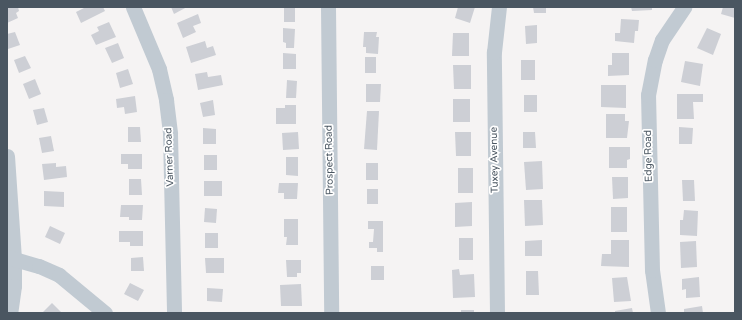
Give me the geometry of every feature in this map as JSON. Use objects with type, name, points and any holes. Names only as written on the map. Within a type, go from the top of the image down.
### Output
[{"type":"street","name":"Varner Road","points":[[133,7],[159,69],[166,100],[170,134],[174,313]]},
{"type":"street","name":"Prospect Road","points":[[328,7],[331,313]]},
{"type":"street","name":"Tuxey Avenue","points":[[497,313],[494,102],[495,40],[499,7]]},
{"type":"street","name":"Edge Road","points":[[658,313],[652,270],[648,95],[655,60],[662,40],[684,7]]},
{"type":"street","points":[[7,156],[10,258],[14,286],[10,313]]},
{"type":"street","points":[[10,258],[39,266],[59,275],[105,313]]},
{"type":"building","points":[[7,7],[18,7],[19,11],[16,13],[18,18],[7,23]]},
{"type":"building","points":[[86,7],[103,7],[105,11],[81,23],[76,12]]},
{"type":"building","points":[[171,7],[187,7],[174,14]]},
{"type":"building","points":[[284,7],[295,7],[295,22],[284,22]]},
{"type":"building","points":[[458,7],[475,7],[470,23],[455,18]]},
{"type":"building","points":[[533,7],[546,7],[546,13],[534,13]]},
{"type":"building","points":[[631,7],[652,7],[652,10],[632,11]]},
{"type":"building","points":[[723,7],[735,7],[735,18],[721,14]]},
{"type":"building","points":[[198,14],[201,23],[193,26],[196,32],[183,38],[177,23]]},
{"type":"building","points":[[621,19],[639,20],[638,31],[635,31],[634,43],[615,41],[615,33],[620,33]]},
{"type":"building","points":[[109,22],[116,37],[96,45],[91,35],[99,31],[97,27]]},
{"type":"building","points":[[537,25],[537,43],[526,44],[525,26]]},
{"type":"building","points":[[283,28],[295,29],[294,48],[286,48],[286,43],[283,42]]},
{"type":"building","points":[[707,28],[721,34],[713,55],[697,48]]},
{"type":"building","points":[[15,32],[20,45],[8,49],[7,34]]},
{"type":"building","points":[[364,32],[377,32],[376,37],[379,37],[378,54],[366,53],[366,47],[363,47]]},
{"type":"building","points":[[453,33],[469,33],[469,56],[452,56]]},
{"type":"building","points":[[205,41],[207,48],[213,46],[216,55],[191,63],[186,47]]},
{"type":"building","points":[[118,43],[124,58],[112,63],[105,48]]},
{"type":"building","points":[[283,53],[296,54],[296,69],[283,69]]},
{"type":"building","points":[[612,53],[629,53],[629,75],[608,76],[608,65],[612,65]]},
{"type":"building","points":[[25,56],[31,68],[19,73],[14,60]]},
{"type":"building","points":[[365,57],[376,57],[376,73],[365,73]]},
{"type":"building","points":[[521,60],[535,60],[535,80],[521,80]]},
{"type":"building","points":[[685,61],[703,64],[700,86],[681,82]]},
{"type":"building","points":[[453,65],[471,65],[471,89],[454,89]]},
{"type":"building","points":[[128,69],[133,84],[120,88],[116,73]]},
{"type":"building","points":[[207,72],[208,77],[221,75],[223,85],[198,90],[195,74]]},
{"type":"building","points":[[35,79],[41,94],[29,99],[23,84]]},
{"type":"building","points":[[287,80],[297,81],[296,98],[286,98]]},
{"type":"building","points":[[366,84],[381,84],[380,102],[366,102]]},
{"type":"building","points":[[601,85],[626,85],[626,108],[601,107]]},
{"type":"building","points":[[677,94],[703,94],[703,102],[693,102],[694,119],[677,119]]},
{"type":"building","points":[[524,95],[537,95],[537,112],[524,112]]},
{"type":"building","points":[[135,96],[137,112],[125,114],[124,107],[117,108],[116,99]]},
{"type":"building","points":[[453,99],[470,99],[470,122],[453,122]]},
{"type":"building","points":[[213,100],[215,115],[203,117],[200,103]]},
{"type":"building","points":[[285,105],[296,105],[296,124],[276,124],[276,108],[285,108]]},
{"type":"building","points":[[44,108],[48,122],[37,125],[33,110]]},
{"type":"building","points":[[367,111],[379,111],[377,150],[364,149]]},
{"type":"building","points":[[606,114],[625,114],[625,121],[629,121],[627,138],[606,138]]},
{"type":"building","points":[[128,127],[140,127],[141,142],[128,142]]},
{"type":"building","points":[[679,127],[693,128],[692,144],[679,144]]},
{"type":"building","points":[[203,128],[216,129],[216,144],[203,144]]},
{"type":"building","points":[[298,132],[299,149],[283,150],[282,133]]},
{"type":"building","points":[[455,132],[471,132],[471,156],[456,156]]},
{"type":"building","points":[[523,132],[535,132],[536,148],[523,148]]},
{"type":"building","points":[[51,136],[54,151],[42,153],[39,138]]},
{"type":"building","points":[[609,147],[630,147],[630,159],[627,160],[627,168],[609,168]]},
{"type":"building","points":[[121,154],[142,154],[142,169],[128,169],[128,164],[121,164]]},
{"type":"building","points":[[204,155],[217,155],[217,170],[204,170]]},
{"type":"building","points":[[286,157],[298,157],[298,176],[286,175]]},
{"type":"building","points":[[542,161],[543,189],[526,190],[524,162]]},
{"type":"building","points":[[56,163],[56,167],[66,166],[67,177],[44,180],[42,164]]},
{"type":"building","points":[[366,163],[378,163],[378,180],[366,180]]},
{"type":"building","points":[[458,168],[473,168],[473,193],[458,193]]},
{"type":"building","points":[[612,177],[628,177],[628,198],[613,199]]},
{"type":"building","points":[[129,179],[141,179],[142,195],[129,195]]},
{"type":"building","points":[[682,180],[694,180],[695,201],[683,201]]},
{"type":"building","points":[[204,181],[222,181],[222,196],[204,196]]},
{"type":"building","points":[[279,183],[298,183],[297,199],[284,199],[284,193],[278,193]]},
{"type":"building","points":[[367,189],[378,189],[378,204],[367,204]]},
{"type":"building","points":[[44,191],[64,192],[64,207],[44,206]]},
{"type":"building","points":[[524,200],[542,200],[543,225],[525,226]]},
{"type":"building","points":[[472,202],[472,226],[455,227],[455,203]]},
{"type":"building","points":[[121,205],[143,205],[142,220],[129,220],[129,217],[120,217]]},
{"type":"building","points":[[611,207],[627,207],[627,232],[611,232]]},
{"type":"building","points":[[205,208],[217,209],[216,223],[204,222]]},
{"type":"building","points":[[684,210],[698,211],[697,236],[680,235],[680,220],[683,220]]},
{"type":"building","points":[[284,219],[298,219],[298,245],[286,245],[287,237],[284,237]]},
{"type":"building","points":[[368,221],[383,221],[383,252],[377,252],[377,248],[369,248],[369,242],[373,242],[374,229],[368,229]]},
{"type":"building","points":[[50,226],[65,233],[60,244],[45,237]]},
{"type":"building","points":[[119,231],[143,231],[143,246],[130,246],[130,242],[119,242]]},
{"type":"building","points":[[205,233],[218,233],[218,248],[205,248]]},
{"type":"building","points":[[459,238],[473,238],[473,260],[459,260]]},
{"type":"building","points":[[542,240],[542,256],[525,256],[525,241]]},
{"type":"building","points":[[611,240],[629,240],[629,267],[601,266],[602,254],[611,254]]},
{"type":"building","points":[[696,241],[697,267],[681,268],[680,242]]},
{"type":"building","points":[[143,257],[144,271],[131,271],[131,258]]},
{"type":"building","points":[[205,258],[224,258],[224,273],[206,273]]},
{"type":"building","points":[[286,260],[301,260],[301,273],[297,273],[297,277],[287,277]]},
{"type":"building","points":[[371,266],[384,266],[384,280],[371,280]]},
{"type":"building","points":[[459,269],[460,275],[474,274],[475,297],[453,298],[452,270]]},
{"type":"building","points":[[526,271],[538,271],[539,295],[526,295]]},
{"type":"building","points":[[627,277],[631,301],[614,302],[612,278]]},
{"type":"building","points":[[699,277],[700,297],[686,298],[686,289],[682,290],[682,279]]},
{"type":"building","points":[[130,283],[144,290],[138,301],[124,294]]},
{"type":"building","points":[[301,284],[302,306],[281,306],[280,285]]},
{"type":"building","points":[[207,288],[223,289],[222,302],[207,301]]},
{"type":"building","points":[[52,303],[62,313],[42,313]]},
{"type":"building","points":[[702,306],[703,313],[684,313],[684,309]]},
{"type":"building","points":[[632,308],[633,313],[615,313],[615,311]]},
{"type":"building","points":[[461,310],[474,310],[474,313],[461,313]]}]
